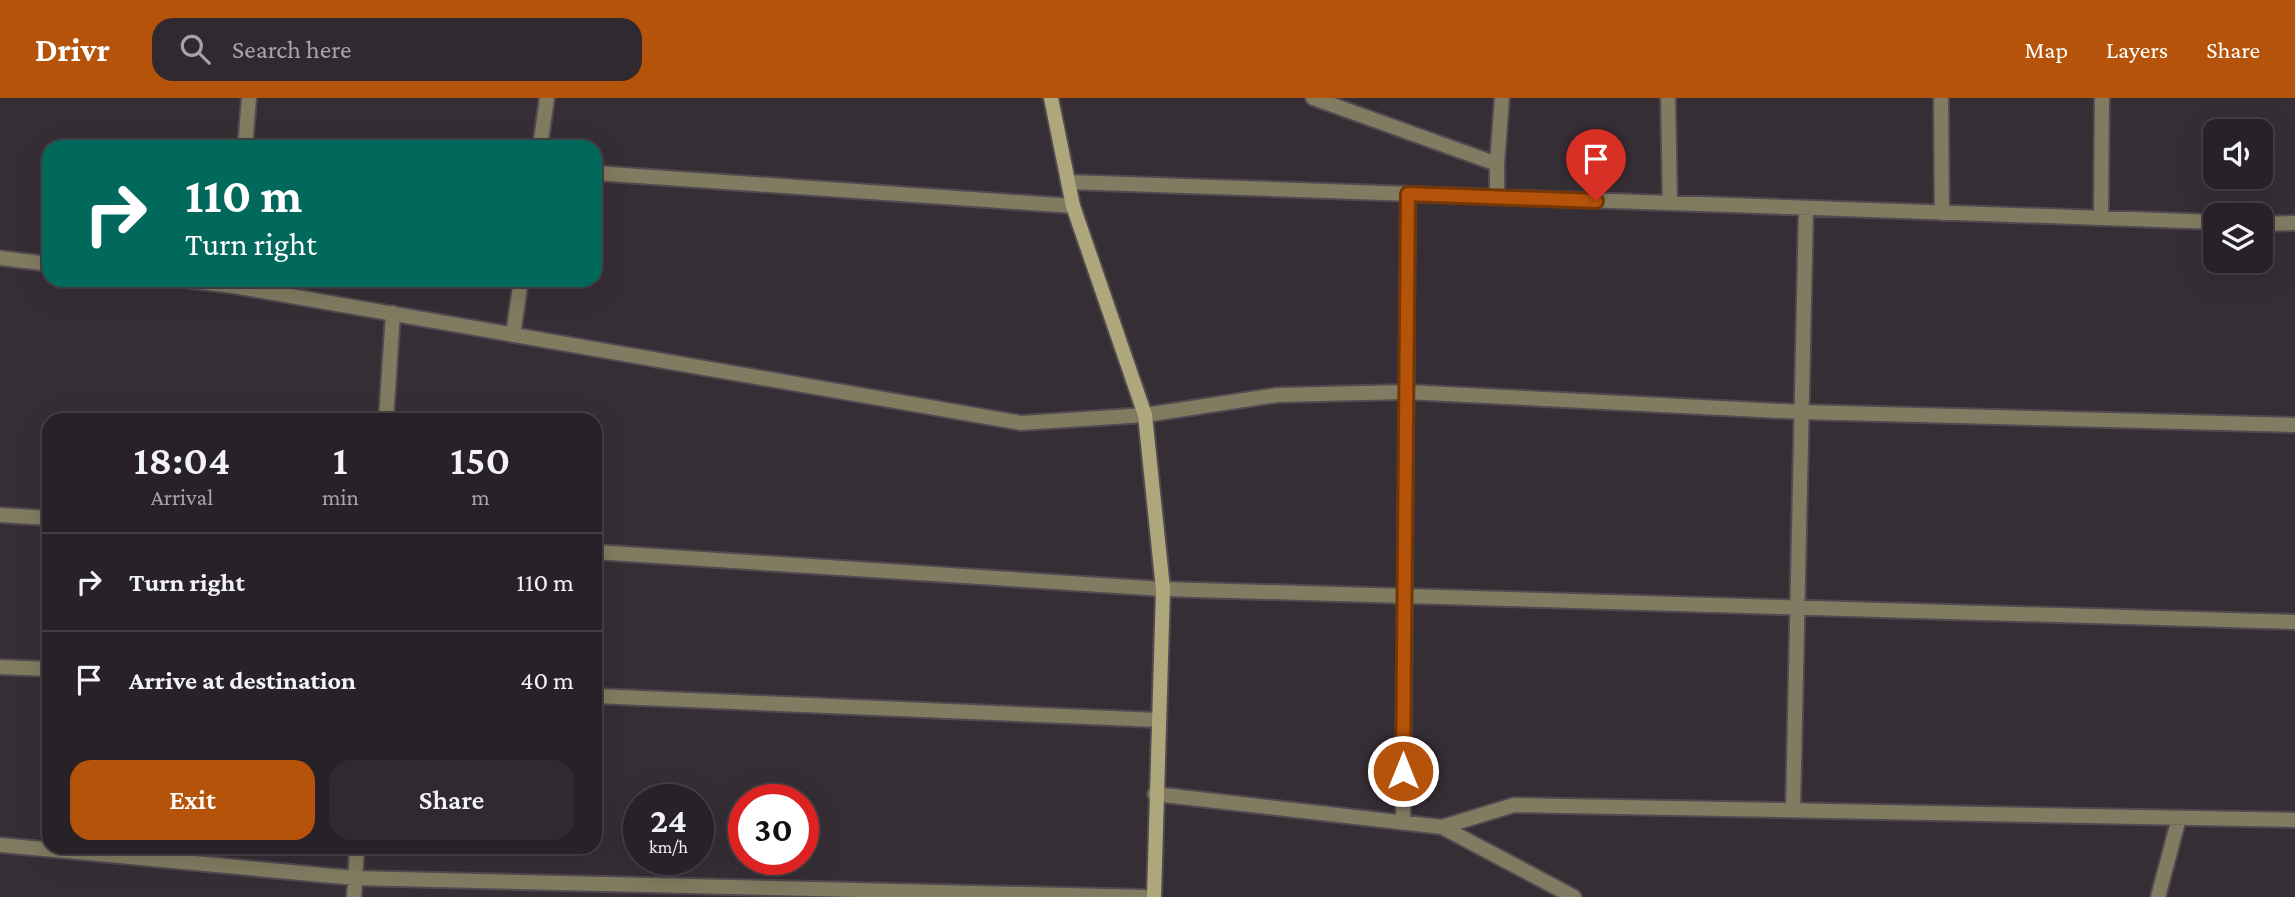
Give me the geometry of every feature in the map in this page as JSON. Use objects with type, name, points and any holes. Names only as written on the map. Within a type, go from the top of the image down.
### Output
[{"type":"street","points":[[246,140],[249,98]]},
{"type":"street","points":[[541,140],[547,98]]},
{"type":"street","points":[[1051,98],[1073,206],[1145,415],[1163,589],[1154,897]]},
{"type":"street","points":[[1313,98],[1497,164]]},
{"type":"street","points":[[1497,197],[1502,98]]},
{"type":"street","points":[[1668,98],[1670,203]]},
{"type":"street","points":[[1941,98],[1942,213]]},
{"type":"street","points":[[2101,218],[2102,98]]},
{"type":"street","points":[[602,173],[1073,206]]},
{"type":"street","points":[[1068,182],[2203,222]]},
{"type":"street","points":[[1403,822],[1408,194]]},
{"type":"street","points":[[1793,810],[1806,208]]},
{"type":"street","points":[[2273,223],[2295,223]]},
{"type":"street","points":[[0,258],[42,263]]},
{"type":"street","points":[[255,287],[513,335],[1021,423],[1145,415],[1278,395],[1406,392],[1802,412],[2295,425]]},
{"type":"street","points":[[513,335],[520,287]]},
{"type":"street","points":[[386,413],[393,313]]},
{"type":"street","points":[[0,515],[42,518]]},
{"type":"street","points":[[602,552],[1163,589],[1404,593],[1797,609],[2295,622]]},
{"type":"street","points":[[0,667],[42,669]]},
{"type":"street","points":[[602,696],[1158,720]]},
{"type":"street","points":[[1155,794],[1442,827],[1574,897]]},
{"type":"street","points":[[1442,827],[1514,805],[2295,820]]},
{"type":"street","points":[[2158,897],[2179,818]]},
{"type":"street","points":[[0,845],[42,849]]},
{"type":"street","points":[[97,854],[355,878],[1147,897]]},
{"type":"street","points":[[354,897],[357,854]]},
{"type":"route","points":[[1403,771],[1408,194],[1596,201]]}]
